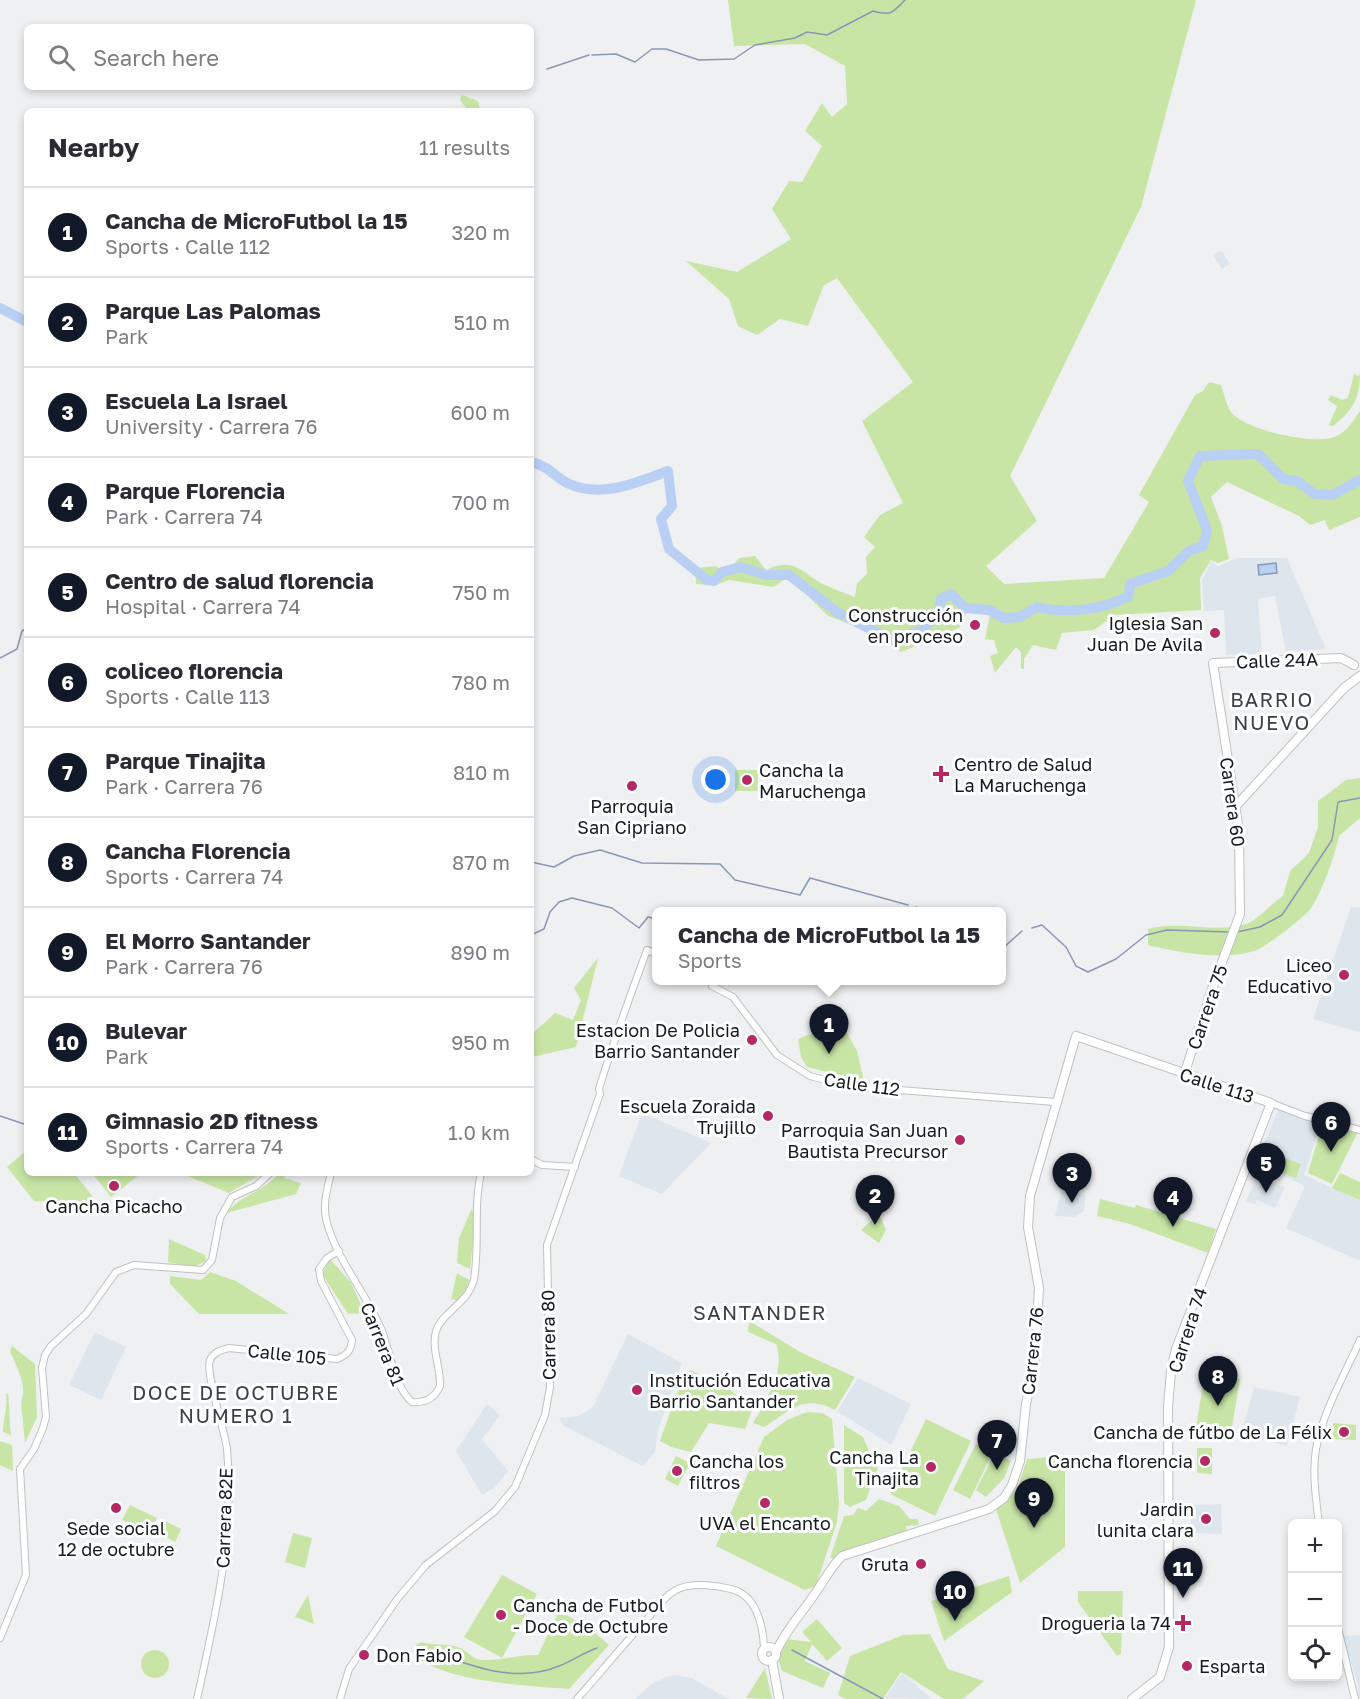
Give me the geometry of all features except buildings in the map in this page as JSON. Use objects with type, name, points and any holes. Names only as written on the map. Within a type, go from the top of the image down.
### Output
[{"type":"main road","name":"Calle 24A","points":[[1213,663],[1341,658],[1357,664]]},
{"type":"main road","name":"Carrera 60","points":[[1213,663],[1236,806],[1241,868],[1240,914],[1230,940]]},
{"type":"main road","points":[[1236,806],[1350,682],[1357,664]]},
{"type":"main road","points":[[1350,682],[1360,676]]},
{"type":"main road","name":"Carrera 75","points":[[1184,1075],[1230,940]]},
{"type":"main road","name":"Calle 113","points":[[1076,1036],[1271,1103]]},
{"type":"main road","name":"Carrera 76","points":[[769,1651],[781,1642],[821,1586],[827,1570],[842,1556],[989,1509],[1004,1498],[1012,1485],[1020,1461],[1026,1404],[1035,1360],[1039,1288],[1028,1227],[1030,1196],[1055,1102],[1076,1036]]},
{"type":"main road","name":"Carrera 74","points":[[1132,1699],[1160,1677],[1169,1647],[1168,1407],[1173,1359],[1271,1103]]},
{"type":"main road","points":[[769,1651],[779,1699]]},
{"type":"street","name":"Carrera 80","points":[[340,1699],[350,1669],[398,1598],[426,1565],[495,1511],[515,1487],[547,1407],[551,1367],[547,1245],[600,1094],[599,1089],[613,1043],[647,950],[652,952]]},
{"type":"street","name":"Calle 112","points":[[712,985],[733,997],[777,1054],[810,1076],[848,1086],[1055,1102]]},
{"type":"street","name":"Calle 113","points":[[1271,1103],[1305,1116],[1360,1130]]},
{"type":"street","points":[[534,1160],[542,1165],[575,1167]]},
{"type":"street","points":[[0,1638],[26,1575],[20,1470],[34,1449],[46,1417],[42,1368],[51,1346],[86,1314],[116,1272],[134,1265],[203,1270],[212,1260],[220,1218],[232,1197],[256,1186],[267,1176]]},
{"type":"street","name":"Carrera 81","points":[[330,1176],[326,1193],[325,1215],[339,1251],[382,1331],[401,1390],[412,1402],[421,1403],[430,1398],[440,1386],[434,1341],[437,1328],[468,1294],[474,1280],[478,1224],[476,1195],[480,1176]]},
{"type":"street","name":"Calle 105","points":[[229,1348],[337,1359],[345,1356],[351,1349],[352,1340],[321,1281],[319,1269],[327,1258],[339,1251]]},
{"type":"street","points":[[1318,1519],[1315,1486],[1318,1442],[1325,1419],[1360,1340]]},
{"type":"street","name":"Carrera 82E","points":[[196,1699],[209,1649],[224,1566],[228,1504],[227,1448],[209,1372],[210,1359],[216,1353],[229,1348]]},
{"type":"street","points":[[577,1699],[660,1603],[676,1589],[723,1587],[738,1591],[749,1598],[756,1607],[769,1651]]},
{"type":"street","points":[[1342,1645],[1355,1699]]},
{"type":"shaded area","points":[[1221,250],[1230,264],[1222,269],[1213,255]]},
{"type":"shaded area","points":[[1237,558],[1287,558],[1326,649],[1286,652],[1275,596],[1258,599],[1262,654],[1226,655],[1224,610],[1204,611],[1202,579],[1211,562],[1218,566]]},
{"type":"shaded area","name":"Liceo Educativo","points":[[1351,907],[1360,908],[1360,1032],[1313,1019]]},
{"type":"shaded area","points":[[1279,1108],[1321,1124],[1304,1175],[1360,1200],[1360,1261],[1286,1228],[1305,1186],[1256,1163]]},
{"type":"shaded area","points":[[642,1113],[711,1143],[662,1194],[619,1176]]},
{"type":"shaded area","points":[[1260,1169],[1275,1176],[1273,1182],[1285,1187],[1275,1208],[1257,1200],[1255,1205],[1246,1201]]},
{"type":"shaded area","points":[[1062,1188],[1086,1195],[1084,1211],[1074,1217],[1055,1216]]},
{"type":"shaded area","points":[[95,1332],[126,1347],[101,1400],[69,1385]]},
{"type":"shaded area","name":"Institución Educativa Barrio Santander","points":[[628,1334],[682,1363],[658,1430],[655,1452],[643,1466],[564,1426],[559,1418],[578,1416],[593,1407]]},
{"type":"shaded area","points":[[858,1378],[911,1404],[891,1445],[837,1411]]},
{"type":"shaded area","points":[[1254,1387],[1300,1397],[1287,1446],[1241,1434]]},
{"type":"shaded area","points":[[487,1404],[500,1415],[482,1439],[508,1471],[494,1488],[482,1495],[456,1451]]},
{"type":"shaded area","name":"Jardin lunita clara","points":[[1221,1504],[1222,1534],[1191,1533],[1191,1505]]},
{"type":"shaded area","points":[[1360,1635],[1359,1699],[1358,1686],[1343,1636]]},
{"type":"shaded area","points":[[902,1673],[932,1699],[885,1698]]},
{"type":"shaded area","points":[[676,1675],[692,1678],[729,1699],[635,1699],[653,1683]]},
{"type":"green space","points":[[728,0],[1196,0],[1141,207],[1010,476],[1037,521],[986,566],[1004,584],[1104,578],[1149,502],[1139,495],[1195,395],[1203,391],[1209,382],[1221,385],[1229,409],[1239,419],[1279,434],[1311,439],[1334,437],[1346,430],[1360,411],[1360,517],[1329,530],[1325,520],[1310,525],[1299,516],[1227,482],[1211,497],[1222,526],[1229,559],[1218,563],[1211,560],[1200,578],[1201,610],[1115,615],[1094,630],[1062,633],[1056,650],[1033,645],[1024,659],[1024,669],[1021,669],[1021,652],[1016,647],[995,673],[990,656],[998,653],[994,640],[985,639],[990,615],[967,612],[959,628],[901,652],[878,635],[828,616],[789,577],[773,587],[729,580],[716,585],[696,584],[695,568],[716,566],[726,574],[739,558],[755,556],[766,570],[776,566],[791,565],[823,584],[855,597],[857,583],[867,574],[866,557],[875,547],[864,537],[880,515],[903,503],[862,421],[913,382],[837,278],[824,285],[808,326],[780,319],[757,335],[738,326],[729,299],[686,261],[737,272],[791,239],[772,209],[789,181],[802,182],[822,146],[805,131],[822,103],[832,117],[847,104],[845,66],[805,44],[734,46]]},
{"type":"green space","points":[[462,95],[478,101],[480,108],[466,108],[460,100]]},
{"type":"green space","points":[[1354,374],[1358,376],[1360,374],[1354,404],[1333,426],[1329,425],[1337,406],[1328,400],[1331,395],[1342,400],[1348,398]]},
{"type":"green space","name":"Cancha la Maruchenga","points":[[735,770],[758,770],[758,791],[735,791]]},
{"type":"green space","points":[[1360,778],[1360,818],[1339,836],[1328,873],[1311,908],[1286,931],[1257,950],[1231,955],[1188,953],[1148,945],[1148,929],[1172,926],[1234,927],[1246,924],[1259,916],[1283,896],[1290,871],[1309,853],[1318,827],[1318,801],[1346,780]]},
{"type":"green space","points":[[598,958],[576,1047],[534,1057],[534,1032],[555,1013],[573,1020],[581,1000],[574,988]]},
{"type":"green space","points":[[841,1022],[857,1051],[864,1081],[807,1067],[801,1057],[798,1039]]},
{"type":"green space","points":[[1322,1125],[1358,1132],[1332,1184],[1308,1173]]},
{"type":"green space","points":[[24,1153],[24,1176],[76,1176],[98,1203],[34,1201],[7,1167]]},
{"type":"green space","points":[[1277,1155],[1301,1164],[1296,1178],[1271,1169]]},
{"type":"green space","points":[[1340,1173],[1360,1182],[1360,1200],[1332,1188]]},
{"type":"green space","name":"Cancha Picacho","points":[[94,1176],[137,1176],[111,1197]]},
{"type":"green space","points":[[187,1176],[258,1176],[229,1193]]},
{"type":"green space","points":[[276,1176],[285,1176],[284,1178],[301,1183],[296,1194],[227,1213],[232,1207]]},
{"type":"green space","points":[[1100,1199],[1135,1208],[1136,1205],[1216,1229],[1208,1253],[1130,1224],[1097,1216]]},
{"type":"green space","points":[[874,1202],[886,1230],[879,1243],[861,1230],[873,1219]]},
{"type":"green space","points":[[472,1208],[475,1224],[470,1269],[457,1263],[459,1238]]},
{"type":"green space","points":[[169,1239],[205,1255],[206,1261],[193,1267],[168,1262]]},
{"type":"green space","points":[[330,1259],[351,1283],[365,1313],[348,1314],[322,1274]]},
{"type":"green space","points":[[210,1272],[236,1281],[289,1314],[199,1314],[170,1284],[170,1276],[201,1280]]},
{"type":"green space","points":[[457,1273],[469,1280],[465,1293],[457,1300],[451,1299]]},
{"type":"green space","points":[[749,1321],[802,1353],[855,1377],[835,1410],[814,1403],[805,1404],[789,1410],[764,1427],[753,1423],[777,1374],[778,1354],[776,1344],[748,1332]]},
{"type":"green space","points":[[12,1346],[35,1364],[37,1417],[25,1443],[21,1402],[23,1389],[10,1351]]},
{"type":"green space","points":[[690,1370],[720,1383],[753,1407],[745,1429],[709,1423],[691,1452],[671,1447],[660,1441],[675,1398]]},
{"type":"green space","name":"Cancha florencia","points":[[1205,1373],[1240,1379],[1230,1439],[1195,1433]]},
{"type":"green space","points":[[6,1394],[8,1394],[11,1435],[3,1432]]},
{"type":"green space","points":[[807,1412],[823,1413],[832,1419],[839,1503],[837,1522],[816,1586],[805,1590],[716,1546],[764,1437],[787,1420]]},
{"type":"green space","name":"Cancha La Tinajita","points":[[926,1419],[971,1441],[935,1516],[890,1494]]},
{"type":"green space","name":"Cancha de fútbo de La Félix","points":[[1333,1423],[1356,1425],[1356,1440],[1332,1439]]},
{"type":"green space","points":[[844,1425],[863,1437],[869,1451],[882,1455],[866,1500],[850,1507],[844,1503]]},
{"type":"green space","points":[[0,1441],[12,1445],[13,1471],[0,1465]]},
{"type":"green space","points":[[976,1444],[993,1452],[970,1499],[953,1490]]},
{"type":"green space","name":"Cancha florencia","points":[[1197,1448],[1212,1448],[1212,1474],[1197,1473]]},
{"type":"green space","points":[[995,1452],[1011,1461],[1004,1478],[986,1497],[976,1490]]},
{"type":"green space","name":"Cancha los filtros","points":[[676,1456],[690,1463],[678,1486],[665,1479]]},
{"type":"green space","points":[[1065,1456],[1065,1547],[1020,1583],[996,1509],[1017,1489],[1027,1459]]},
{"type":"green space","points":[[879,1499],[899,1506],[910,1519],[918,1519],[919,1525],[906,1526],[907,1532],[838,1558],[830,1558],[844,1516],[853,1515],[858,1508],[866,1511]]},
{"type":"green space","points":[[130,1505],[157,1518],[150,1533],[122,1520]]},
{"type":"green space","points":[[165,1521],[181,1529],[175,1542],[158,1533]]},
{"type":"green space","points":[[293,1533],[312,1538],[305,1568],[285,1562]]},
{"type":"green space","name":"Cancha de Futbol - Doce de Octubre","points":[[502,1575],[537,1594],[502,1658],[464,1637]]},
{"type":"green space","points":[[1009,1576],[1012,1592],[944,1641],[931,1601]]},
{"type":"green space","points":[[1078,1591],[1123,1591],[1121,1654],[1117,1656],[1078,1602]]},
{"type":"green space","points":[[308,1595],[314,1624],[295,1617]]},
{"type":"green space","points":[[559,1611],[588,1627],[609,1645],[569,1689],[469,1678],[449,1673],[418,1658],[416,1645],[421,1642],[458,1647],[482,1660],[538,1655]]},
{"type":"green space","points":[[817,1619],[842,1648],[827,1661],[812,1644],[805,1661],[830,1673],[823,1688],[782,1671],[777,1655],[786,1639],[811,1642],[802,1632]]},
{"type":"green space","points":[[930,1634],[948,1669],[984,1681],[963,1699],[944,1699],[901,1672],[883,1699],[845,1699],[838,1695],[850,1656],[903,1635]]},
{"type":"green space","points":[[155,1650],[165,1654],[169,1664],[165,1674],[155,1678],[145,1674],[141,1664],[145,1654]]},
{"type":"green space","points":[[765,1668],[772,1699],[746,1698]]},
{"type":"water","points":[[1276,563],[1277,573],[1259,575],[1258,565]]},
{"type":"waterway","points":[[592,55],[616,54],[635,62],[652,49],[666,49],[699,60],[734,59],[755,45],[795,38],[807,32],[827,35],[873,11],[891,12],[905,0]]},
{"type":"waterway","points":[[547,69],[589,55]]},
{"type":"waterway","points":[[0,308],[24,320]]},
{"type":"waterway","points":[[534,462],[567,483],[593,490],[618,488],[668,471],[672,506],[661,519],[669,549],[707,580],[714,581],[722,572],[740,567],[766,575],[789,575],[837,612],[892,640],[920,631],[938,616],[941,599],[951,594],[965,608],[989,610],[1004,618],[1020,617],[1037,607],[1072,610],[1108,605],[1129,596],[1130,584],[1168,571],[1189,551],[1203,546],[1207,530],[1188,481],[1200,456],[1258,454],[1283,479],[1297,481],[1315,494],[1332,495],[1360,480]]},
{"type":"waterway","points":[[0,658],[17,649],[24,630]]},
{"type":"waterway","points":[[1237,932],[1260,927],[1282,915],[1332,840],[1338,802],[1360,798]]},
{"type":"waterway","points":[[534,863],[554,867],[574,856],[600,850],[642,863],[720,864],[735,880],[800,895],[810,878],[908,905]]},
{"type":"waterway","points":[[534,934],[544,929],[550,912],[559,902],[572,898],[612,908],[639,928],[648,917],[652,918]]},
{"type":"waterway","points":[[1032,928],[1042,925],[1066,947],[1076,966],[1088,972],[1116,959],[1146,935],[1167,930],[1229,932]]},
{"type":"waterway","points":[[1006,945],[1022,931]]},
{"type":"waterway","points":[[0,1116],[24,1124]]},
{"type":"waterway","points":[[423,1648],[473,1666],[507,1673],[542,1671],[559,1666],[597,1648]]},
{"type":"waterway","points":[[792,1650],[883,1699]]},
{"type":"place","name":"Construcción en proceso","points":[[975,625]]},
{"type":"place","name":"Iglesia San Juan De Avila","points":[[1215,633]]},
{"type":"place","name":"Centro de Salud La Maruchenga","points":[[941,774]]},
{"type":"place","name":"Cancha la Maruchenga","points":[[747,780]]},
{"type":"place","name":"Parroquia San Cipriano","points":[[632,786]]},
{"type":"place","name":"Liceo Educativo","points":[[1344,975]]},
{"type":"place","name":"Estacion De Policia Barrio Santander","points":[[752,1040]]},
{"type":"place","name":"Cancha de MicroFutbol la 15","points":[[829,1054]]},
{"type":"place","name":"Escuela Zoraida Trujillo","points":[[768,1116]]},
{"type":"place","name":"Parroquia San Juan Bautista Precursor","points":[[960,1140]]},
{"type":"place","name":"coliceo florencia","points":[[1331,1152]]},
{"type":"place","name":"Cancha Picacho","points":[[114,1186]]},
{"type":"place","name":"Centro de salud florencia","points":[[1266,1193]]},
{"type":"place","name":"Escuela La Israel","points":[[1072,1203]]},
{"type":"place","name":"Parque Las Palomas","points":[[875,1225]]},
{"type":"place","name":"Parque Florencia","points":[[1173,1227]]},
{"type":"place","name":"Institución Educativa Barrio Santander","points":[[637,1390]]},
{"type":"place","name":"Cancha Florencia","points":[[1218,1406]]},
{"type":"place","name":"Cancha de fútbo de La Félix","points":[[1344,1432]]},
{"type":"place","name":"Cancha florencia","points":[[1205,1461]]},
{"type":"place","name":"Cancha La Tinajita","points":[[931,1467]]},
{"type":"place","name":"Parque Tinajita","points":[[997,1470]]},
{"type":"place","name":"Cancha los filtros","points":[[677,1471]]},
{"type":"place","name":"UVA el Encanto","points":[[765,1503]]},
{"type":"place","name":"Sede social 12 de octubre","points":[[116,1508]]},
{"type":"place","name":"Jardin lunita clara","points":[[1206,1519]]},
{"type":"place","name":"El Morro Santander","points":[[1034,1528]]},
{"type":"place","name":"Gruta","points":[[921,1564]]},
{"type":"place","name":"Gimnasio 2D fitness","points":[[1183,1598]]},
{"type":"place","name":"Cancha de Futbol - Doce de Octubre","points":[[501,1615]]},
{"type":"place","name":"Bulevar","points":[[955,1621]]},
{"type":"place","name":"Drogueria la 74","points":[[1183,1623]]},
{"type":"place","name":"Don Fabio","points":[[364,1655]]},
{"type":"place","name":"Esparta","points":[[1187,1666]]},
{"type":"district","name":"BARRIO NUEVO","points":[[1272,710]]},
{"type":"district","name":"SANTANDER","points":[[760,1312]]},
{"type":"district","name":"DOCE DE OCTUBRE NUMERO 1","points":[[236,1404]]}]
